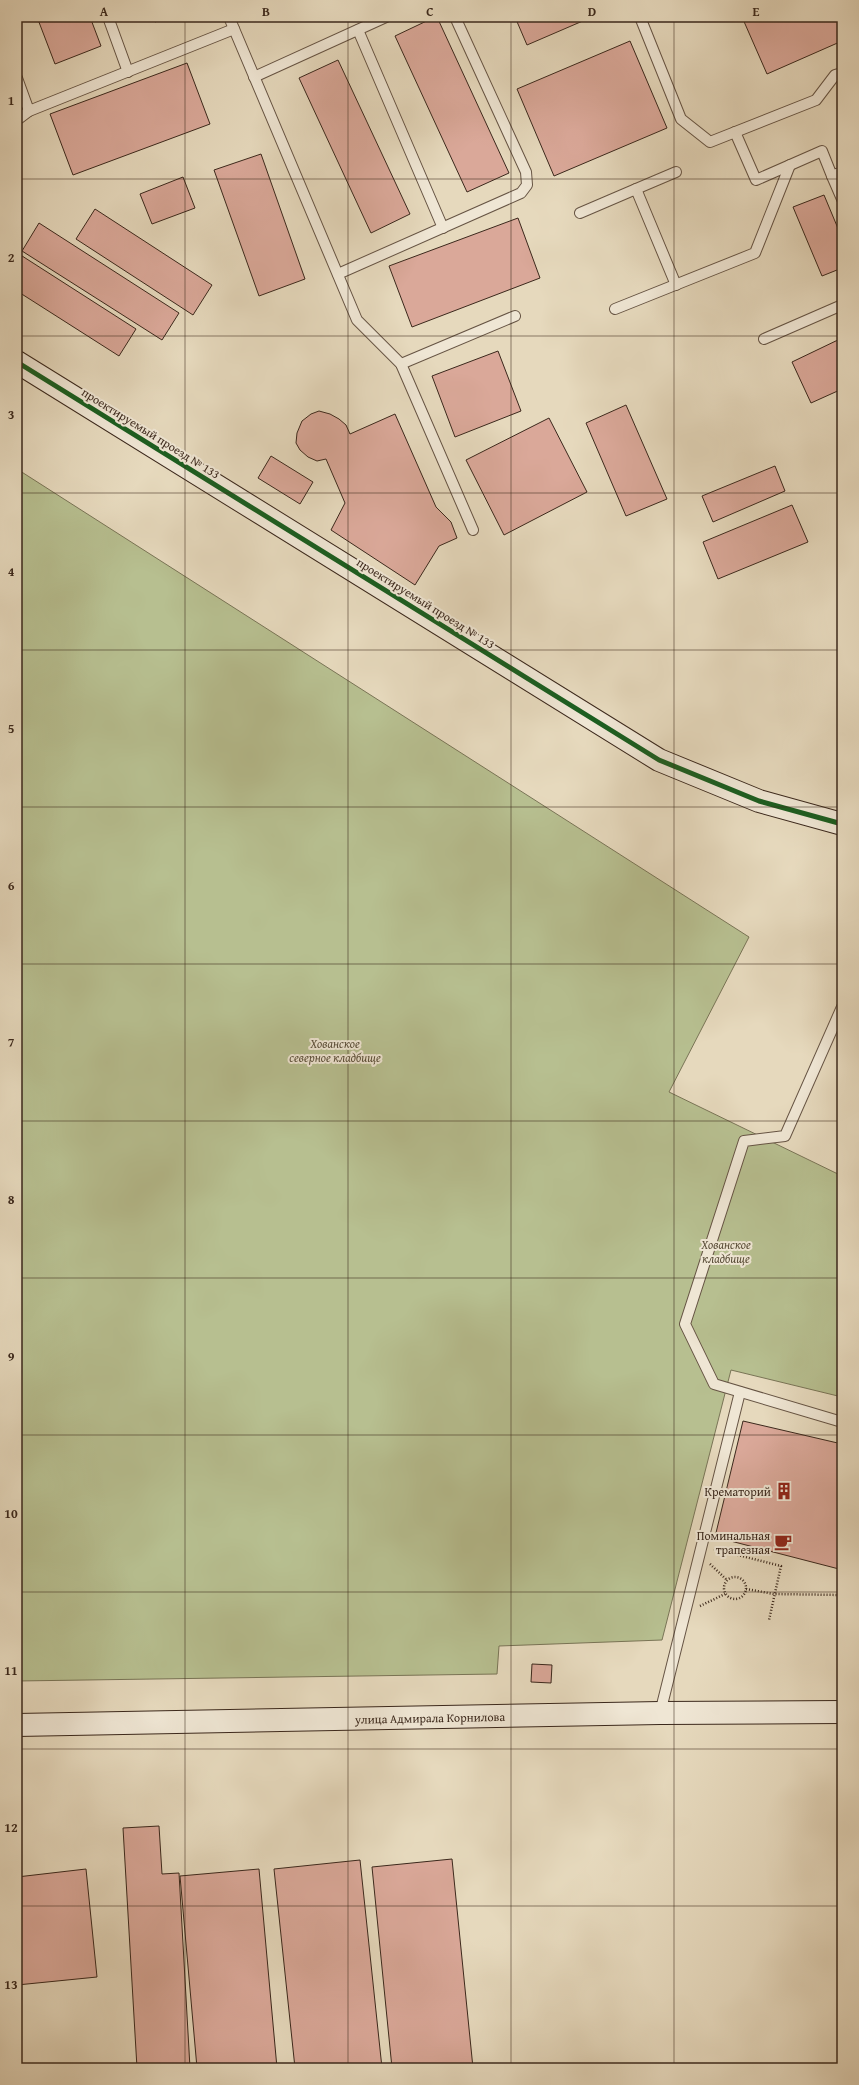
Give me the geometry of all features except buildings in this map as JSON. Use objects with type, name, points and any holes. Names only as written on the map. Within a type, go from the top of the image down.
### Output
[{"type":"street","name":"проектируемый проезд № 133","points":[[17,362],[659,760],[759,801],[842,824]]},
{"type":"street","name":"улица Адмирала Корнилова","points":[[17,1725],[660,1713],[842,1712]]},
{"type":"lane","points":[[108,17],[128,72]]},
{"type":"lane","points":[[229,17],[358,320],[401,364],[473,530]]},
{"type":"lane","points":[[254,77],[386,17]]},
{"type":"lane","points":[[338,274],[521,194],[527,185],[526,172],[455,17]]},
{"type":"lane","points":[[640,17],[681,119],[710,142],[816,100],[835,75],[842,73]]},
{"type":"lane","points":[[17,120],[28,111],[234,30]]},
{"type":"lane","points":[[358,30],[443,228]]},
{"type":"lane","points":[[17,78],[28,111]]},
{"type":"lane","points":[[735,132],[756,180],[822,151],[842,199]]},
{"type":"lane","points":[[615,309],[755,253],[790,165]]},
{"type":"lane","points":[[580,213],[676,172]]},
{"type":"lane","points":[[832,176],[842,172]]},
{"type":"lane","points":[[636,189],[676,285]]},
{"type":"lane","points":[[764,339],[842,305]]},
{"type":"lane","points":[[401,364],[515,316]]},
{"type":"lane","points":[[842,1007],[785,1136],[744,1141],[685,1324],[714,1384],[842,1422]]},
{"type":"lane","points":[[660,1713],[740,1392]]},
{"type":"path","points":[[701,1550],[728,1580]]},
{"type":"path","points":[[701,1550],[781,1566],[769,1620]]},
{"type":"path","points":[[738,1577],[743,1581],[746,1589],[744,1595],[740,1598],[734,1599],[726,1594],[724,1587],[728,1580],[738,1577]]},
{"type":"path","points":[[746,1589],[774,1594],[842,1595]]},
{"type":"path","points":[[685,1612],[726,1594]]},
{"type":"green space","name":"Хованское северное кладбище","points":[[17,469],[749,937],[669,1092],[842,1176],[842,1296],[840,1307],[842,1308],[842,1397],[731,1370],[662,1640],[499,1646],[497,1674],[17,1681]]},
{"type":"cycle path","points":[[17,362],[659,760],[759,801],[842,824]]},
{"type":"place","name":"Крематорий","points":[[784,1491]]},
{"type":"place","name":"Поминальная трапезная","points":[[783,1542]]},
{"type":"park label","name":"Хованское кладбище","points":[[726,1251]]}]
